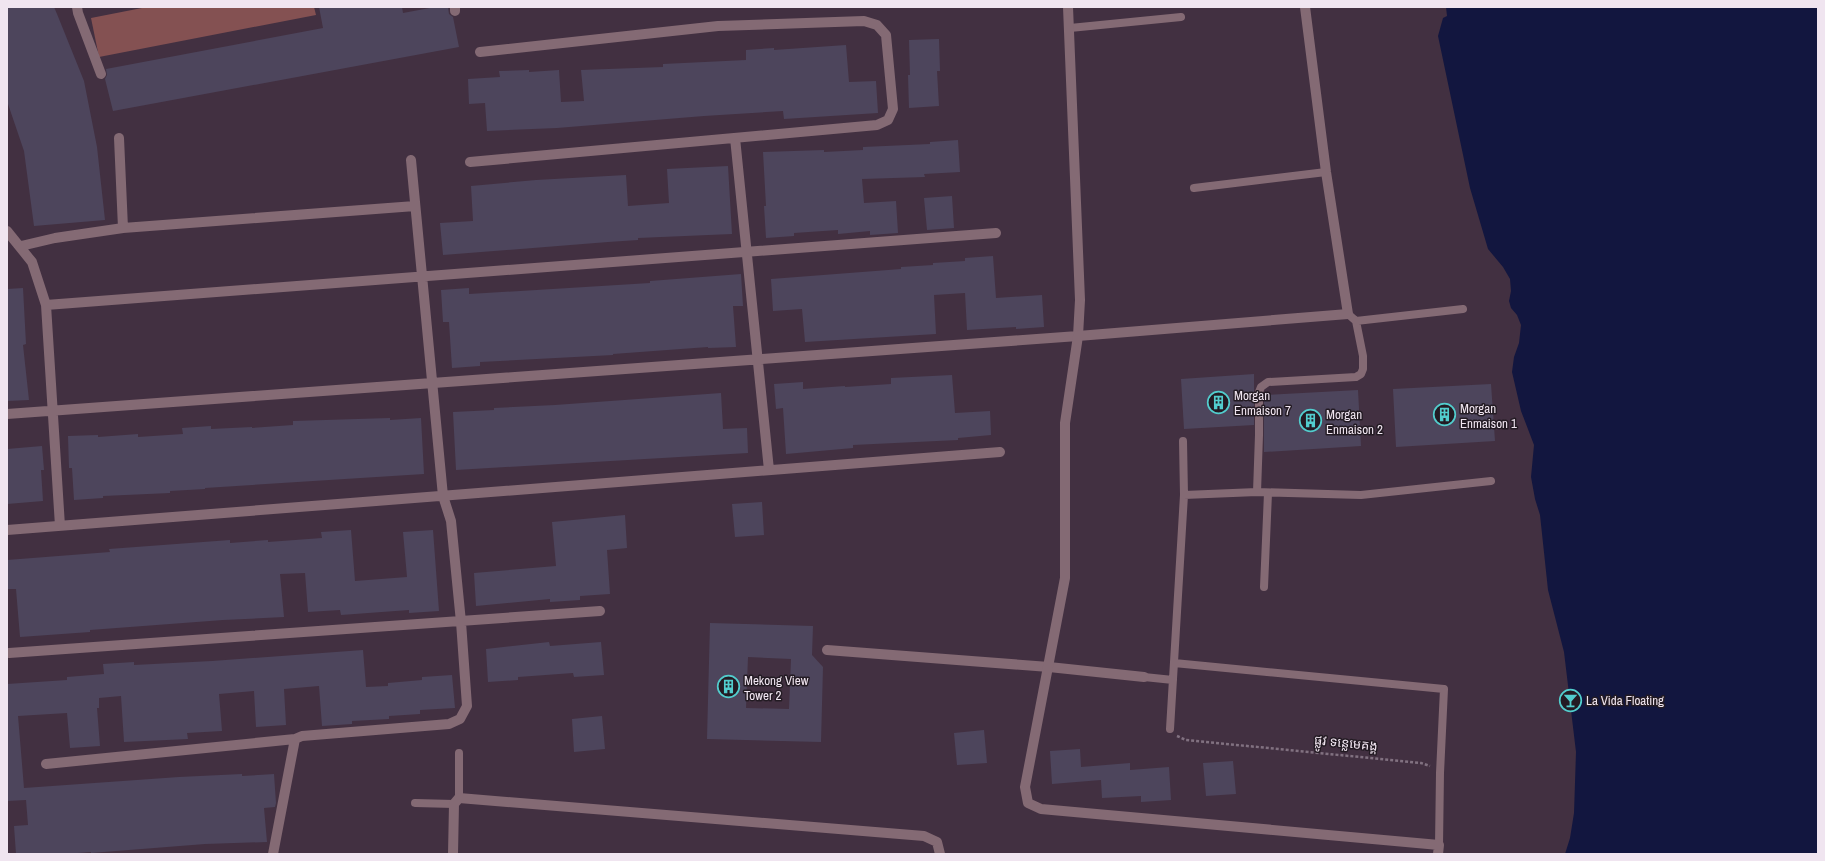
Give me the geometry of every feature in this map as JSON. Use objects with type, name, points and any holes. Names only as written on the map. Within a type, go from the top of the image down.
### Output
[{"type":"street","points":[[77,7],[101,74]]},
{"type":"street","points":[[1068,7],[1080,300],[1078,336],[1065,423],[1065,578],[1025,787],[1028,803],[1042,809],[1439,850]]},
{"type":"street","points":[[7,414],[1078,336],[1352,318],[1326,172],[1305,7]]},
{"type":"street","points":[[470,162],[877,125],[888,120],[893,109],[886,35],[877,24],[864,21],[718,26],[480,52]]},
{"type":"street","points":[[119,138],[123,228]]},
{"type":"street","points":[[736,138],[769,470]]},
{"type":"street","points":[[46,764],[295,739],[302,736],[449,724],[460,719],[467,706],[461,622],[451,521],[443,496],[411,160]]},
{"type":"street","points":[[21,246],[55,238],[123,228],[416,206]]},
{"type":"street","points":[[7,231],[21,246],[32,262],[46,305],[60,526]]},
{"type":"street","points":[[46,305],[996,233]]},
{"type":"street","points":[[7,530],[1000,452]]},
{"type":"street","points":[[9,653],[600,611]]},
{"type":"street","points":[[827,650],[1049,667],[1144,677]]},
{"type":"street","points":[[274,854],[295,739]]},
{"type":"street","points":[[453,854],[456,801],[924,836],[937,842],[940,854]]},
{"type":"lane","points":[[1070,28],[1181,18]]},
{"type":"lane","points":[[1194,188],[1326,172]]},
{"type":"lane","points":[[1257,492],[1259,392],[1261,387],[1268,382],[1356,377],[1361,374],[1364,369],[1363,356],[1352,318],[1463,309]]},
{"type":"lane","points":[[1170,729],[1184,495],[1182,441]]},
{"type":"lane","points":[[1184,495],[1257,492],[1361,495],[1491,481]]},
{"type":"lane","points":[[1264,587],[1268,493]]},
{"type":"lane","points":[[1174,663],[1444,689],[1440,773],[1439,850]]},
{"type":"lane","points":[[1144,677],[1173,680]]},
{"type":"lane","points":[[415,803],[456,801],[459,753]]},
{"type":"path","name":"ផ្លូវ ទន្លេមេគង្គ","points":[[1170,729],[1178,736],[1186,740],[1421,763],[1435,767],[1440,773]]},
{"type":"shaded area","points":[[147,7],[314,7],[316,15],[99,57],[91,18]]},
{"type":"shaded area","points":[[1446,7],[1818,7],[1818,854],[1565,854],[1570,838],[1574,813],[1576,752],[1564,652],[1548,590],[1540,515],[1531,477],[1534,445],[1521,411],[1512,372],[1514,357],[1519,343],[1521,325],[1517,315],[1511,308],[1509,301],[1511,291],[1510,279],[1503,267],[1488,249],[1470,188],[1438,36],[1443,18],[1447,16]]},
{"type":"building","points":[[7,7],[54,7],[84,81],[97,147],[105,220],[34,226],[24,151],[7,101]]},
{"type":"building","points":[[319,7],[402,7],[403,13],[435,7],[448,7],[449,14],[453,17],[459,47],[113,111],[105,79],[107,75],[106,69],[323,28]]},
{"type":"building","points":[[939,39],[940,71],[937,71],[939,106],[909,108],[909,40]]},
{"type":"building","points":[[846,45],[849,82],[876,81],[878,113],[784,119],[783,111],[557,128],[487,131],[485,103],[469,104],[468,79],[500,77],[499,71],[529,70],[529,72],[559,70],[561,102],[584,101],[581,70],[663,67],[663,64],[746,60],[746,50],[774,48],[774,50]]},
{"type":"building","points":[[958,140],[960,172],[924,174],[925,177],[862,179],[864,203],[896,201],[898,233],[870,235],[870,231],[838,234],[838,230],[794,233],[794,236],[766,238],[763,152],[824,150],[824,152],[863,150],[863,147],[930,144],[930,142]]},
{"type":"building","points":[[728,166],[732,234],[638,238],[638,240],[443,255],[440,223],[473,221],[471,186],[536,180],[626,175],[628,206],[669,203],[667,169]]},
{"type":"building","points":[[952,196],[954,228],[927,230],[924,198]]},
{"type":"building","points":[[993,256],[996,298],[1042,295],[1044,327],[967,330],[965,293],[934,295],[936,334],[805,342],[802,309],[773,311],[771,279],[901,269],[901,267],[933,265],[933,263],[965,261],[965,258]]},
{"type":"building","points":[[741,274],[743,306],[733,306],[736,347],[708,347],[613,355],[480,362],[480,366],[452,368],[449,322],[443,322],[441,290],[469,288],[469,294],[650,283],[650,281]]},
{"type":"building","points":[[23,288],[26,344],[23,345],[29,400],[7,401],[7,289]]},
{"type":"building","name":"Morgan Enmaison 7","points":[[1254,374],[1254,425],[1184,429],[1181,379]]},
{"type":"building","points":[[952,375],[955,413],[990,411],[991,435],[958,438],[958,440],[853,445],[853,448],[786,454],[783,408],[776,409],[774,384],[803,382],[803,389],[845,387],[891,384],[891,378]]},
{"type":"building","name":"Morgan Enmaison 1","points":[[1491,384],[1495,441],[1396,447],[1393,389]]},
{"type":"building","name":"Morgan Enmaison 2","points":[[1358,390],[1361,446],[1264,452],[1264,395]]},
{"type":"building","points":[[721,393],[723,429],[747,428],[748,453],[456,470],[453,412]]},
{"type":"building","points":[[390,418],[390,420],[421,418],[424,474],[205,488],[170,491],[170,493],[103,496],[103,498],[74,500],[72,468],[69,468],[68,436],[98,435],[98,437],[138,434],[138,437],[183,434],[182,428],[211,426],[211,429],[252,428],[293,425],[293,421]]},
{"type":"building","points":[[42,446],[44,470],[41,470],[43,501],[7,504],[7,449]]},
{"type":"building","points":[[762,502],[764,535],[735,537],[732,504]]},
{"type":"building","points":[[625,515],[627,548],[607,550],[610,594],[580,596],[580,600],[550,602],[550,599],[476,606],[474,573],[556,566],[552,522]]},
{"type":"building","points":[[351,530],[355,581],[407,577],[403,532],[433,530],[439,611],[409,613],[409,610],[341,615],[340,610],[308,612],[305,573],[280,574],[284,617],[90,630],[90,632],[20,637],[16,589],[7,589],[7,560],[110,552],[109,549],[230,540],[230,543],[322,538],[321,532]]},
{"type":"building","name":"Mekong View Tower 2","points":[[710,623],[813,626],[812,655],[823,667],[821,742],[707,739]],"holes":[[[748,657],[791,659],[789,709],[746,708]]]},
{"type":"building","points":[[549,642],[550,646],[601,642],[604,675],[574,677],[573,673],[518,677],[518,680],[488,682],[486,649]]},
{"type":"building","points":[[363,650],[366,687],[388,686],[388,683],[422,680],[422,677],[452,675],[455,708],[420,710],[420,714],[389,716],[389,719],[352,721],[352,724],[322,726],[319,686],[284,689],[286,725],[256,727],[254,691],[219,694],[222,731],[187,733],[188,739],[124,742],[121,696],[99,698],[99,708],[97,708],[100,746],[70,748],[67,713],[18,716],[24,788],[179,777],[274,774],[276,803],[275,807],[264,808],[267,842],[205,844],[91,853],[16,854],[14,826],[28,825],[26,800],[7,801],[7,684],[67,680],[67,677],[104,674],[103,664],[134,662],[134,665],[212,661]]},
{"type":"building","points":[[602,716],[605,749],[574,752],[572,719]]},
{"type":"building","points":[[984,730],[987,763],[957,765],[954,733]]},
{"type":"building","points":[[1080,749],[1081,767],[1130,763],[1130,770],[1169,767],[1171,800],[1141,802],[1141,796],[1102,798],[1101,780],[1052,784],[1050,751]]},
{"type":"building","points":[[1233,761],[1236,794],[1206,796],[1203,763]]},
{"type":"place","name":"Morgan Enmaison 7","points":[[1219,402]]},
{"type":"place","name":"Morgan Enmaison 1","points":[[1444,415]]},
{"type":"place","name":"Morgan Enmaison 2","points":[[1311,421]]},
{"type":"place","name":"Mekong View Tower 2","points":[[728,687]]},
{"type":"place","name":"La Vida Floating","points":[[1570,700]]}]
